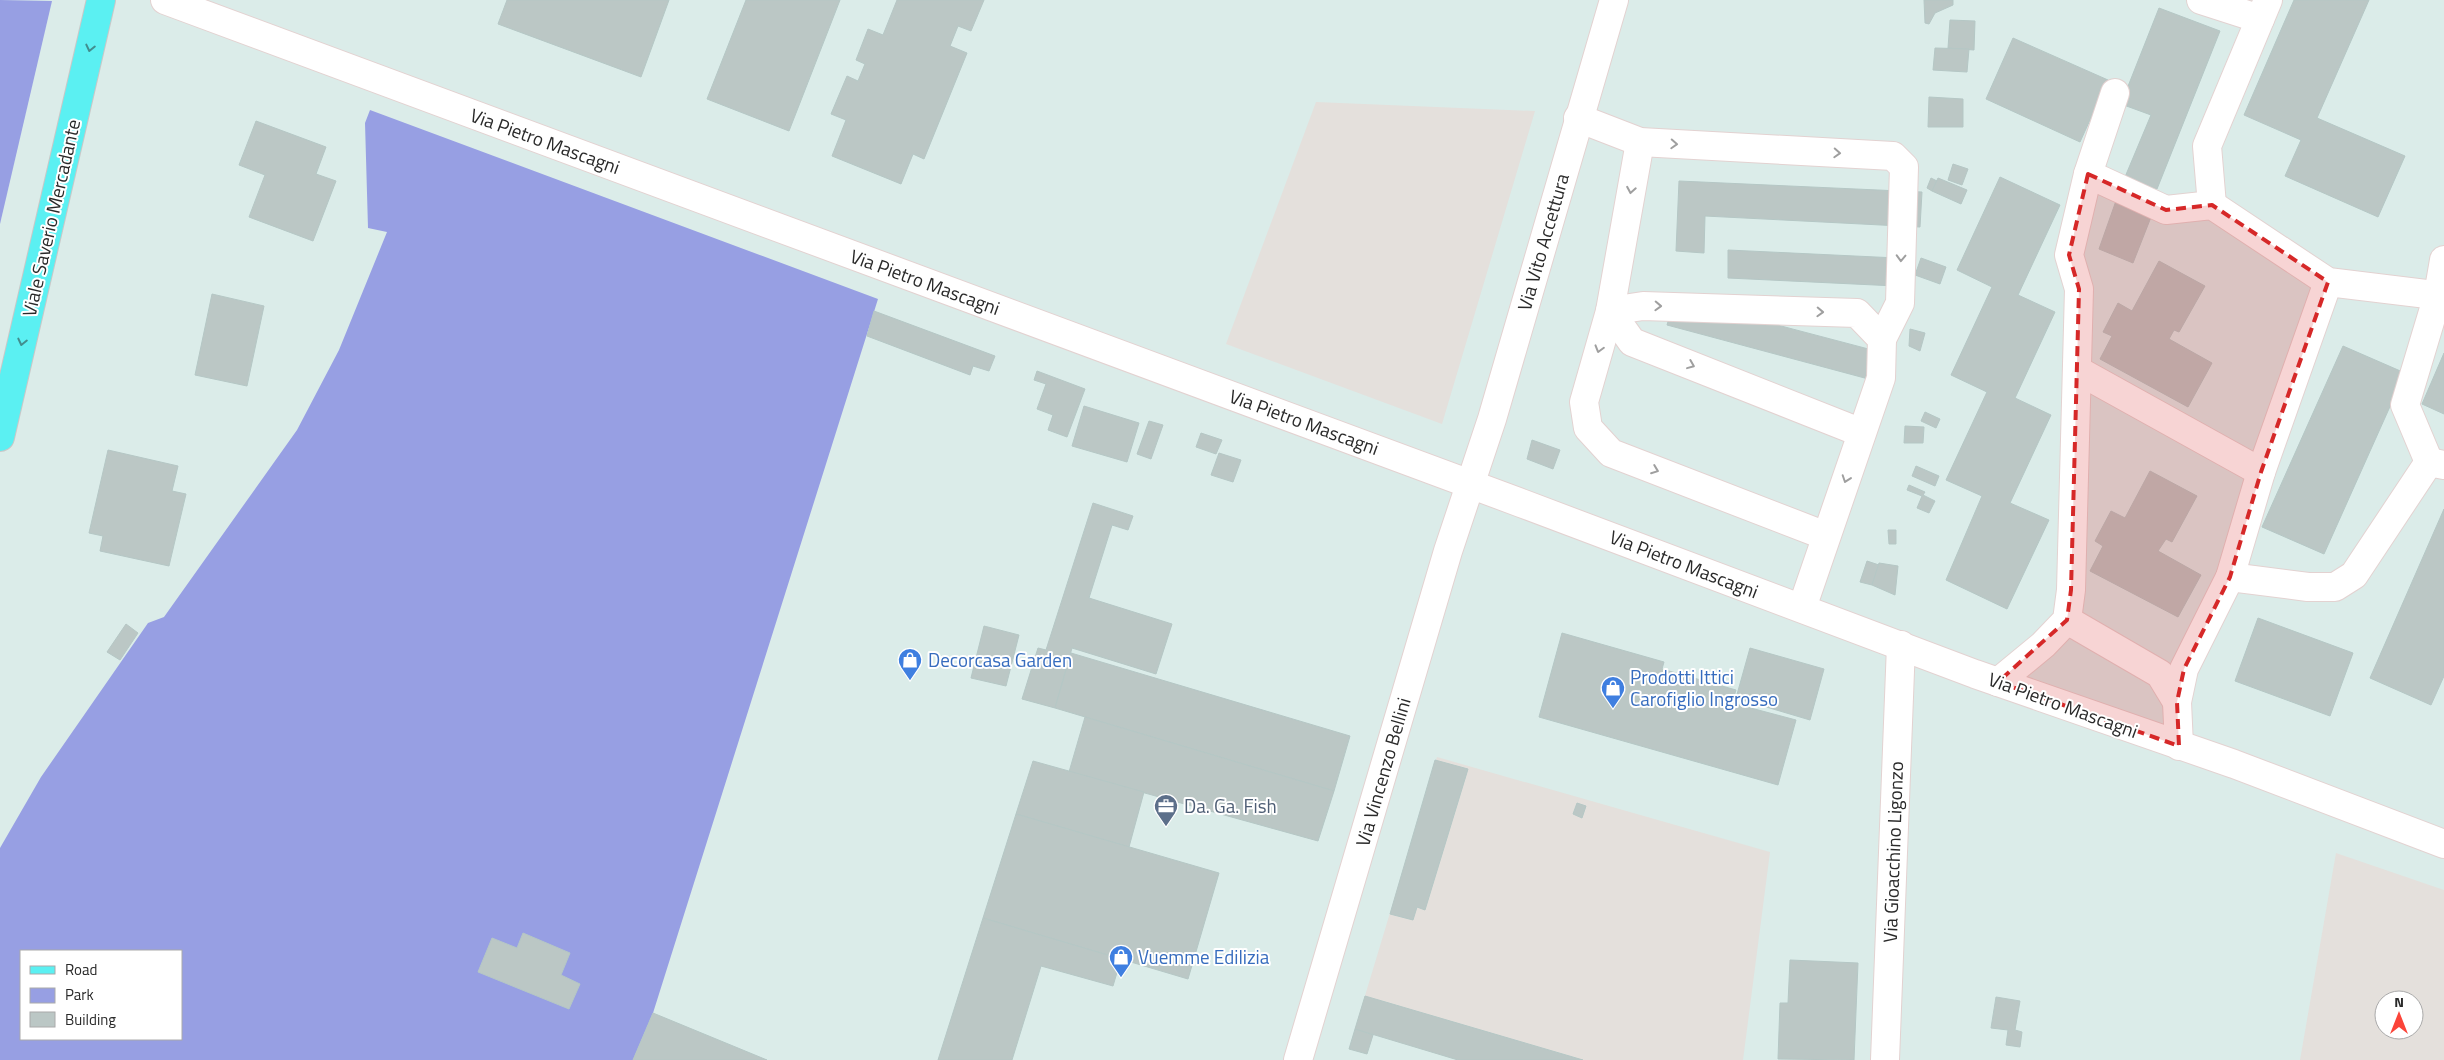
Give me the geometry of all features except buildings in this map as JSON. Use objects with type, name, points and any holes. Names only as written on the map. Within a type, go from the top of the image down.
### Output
[{"type":"main road","name":"Viale Saverio Mercadante","points":[[0,437],[101,0]]},
{"type":"street","name":"Via Pietro Mascagni","points":[[165,0],[1998,682],[2234,764],[2444,844]]},
{"type":"street","name":"Via Vito Accettura","points":[[1470,484],[1492,419],[1578,118],[1614,0]]},
{"type":"street","points":[[2201,0],[2264,9],[2207,146],[2212,205]]},
{"type":"street","points":[[1998,682],[2043,645],[2067,620],[2071,590],[2079,289],[2069,255],[2088,174],[2116,93]]},
{"type":"street","points":[[1578,118],[1640,142],[1893,156],[1904,167],[1900,303],[1882,339],[1881,378],[1802,608]]},
{"type":"street","points":[[1640,142],[1610,312],[1584,402],[1588,428],[1611,454],[1826,536]]},
{"type":"street","points":[[2088,174],[2166,210],[2212,205],[2328,282],[2441,296]]},
{"type":"street","points":[[2230,577],[2308,587],[2336,587],[2354,575],[2436,464],[2405,406],[2441,296],[2444,260]]},
{"type":"street","points":[[2179,746],[2176,702],[2184,669],[2230,577],[2262,472],[2328,282]]},
{"type":"street","points":[[1610,312],[1643,306],[1857,313],[1882,339]]},
{"type":"street","points":[[1610,312],[1632,342],[1862,433]]},
{"type":"street","points":[[2077,370],[2262,472]]},
{"type":"street","name":"Via Vincenzo Bellini","points":[[1298,1060],[1470,484]]},
{"type":"street","points":[[2067,620],[2160,674],[2176,702]]},
{"type":"street","name":"Via Gioacchino Ligonzo","points":[[1884,1060],[1901,645]]},
{"type":"highlighted area","points":[[2088,174],[2166,210],[2212,205],[2328,282],[2261,472],[2230,577],[2184,669],[2177,702],[2179,746],[1998,682],[2067,620],[2071,590],[2079,289],[2069,255]]},
{"type":"shaded area","points":[[1316,102],[1535,111],[1442,424],[1226,344]]},
{"type":"shaded area","points":[[1437,757],[1770,852],[1743,1060],[1458,1060],[1355,1029]]},
{"type":"shaded area","points":[[2336,853],[2444,890],[2444,1060],[2300,1060]]},
{"type":"green space","points":[[0,0],[52,1],[0,224]]},
{"type":"green space","points":[[370,110],[878,299],[653,1013],[633,1060],[0,1060],[0,848],[41,777],[148,623],[164,617],[297,430],[339,350],[387,232],[368,228],[365,123]]},
{"type":"place","name":"Decorcasa Garden","points":[[910,681]]},
{"type":"place","name":"Prodotti Ittici Carofiglio Ingrosso","points":[[1613,709]]},
{"type":"place","name":"Da. Ga. Fish","points":[[1166,827]]},
{"type":"place","name":"Vuemme Edilizia","points":[[1121,978]]}]
